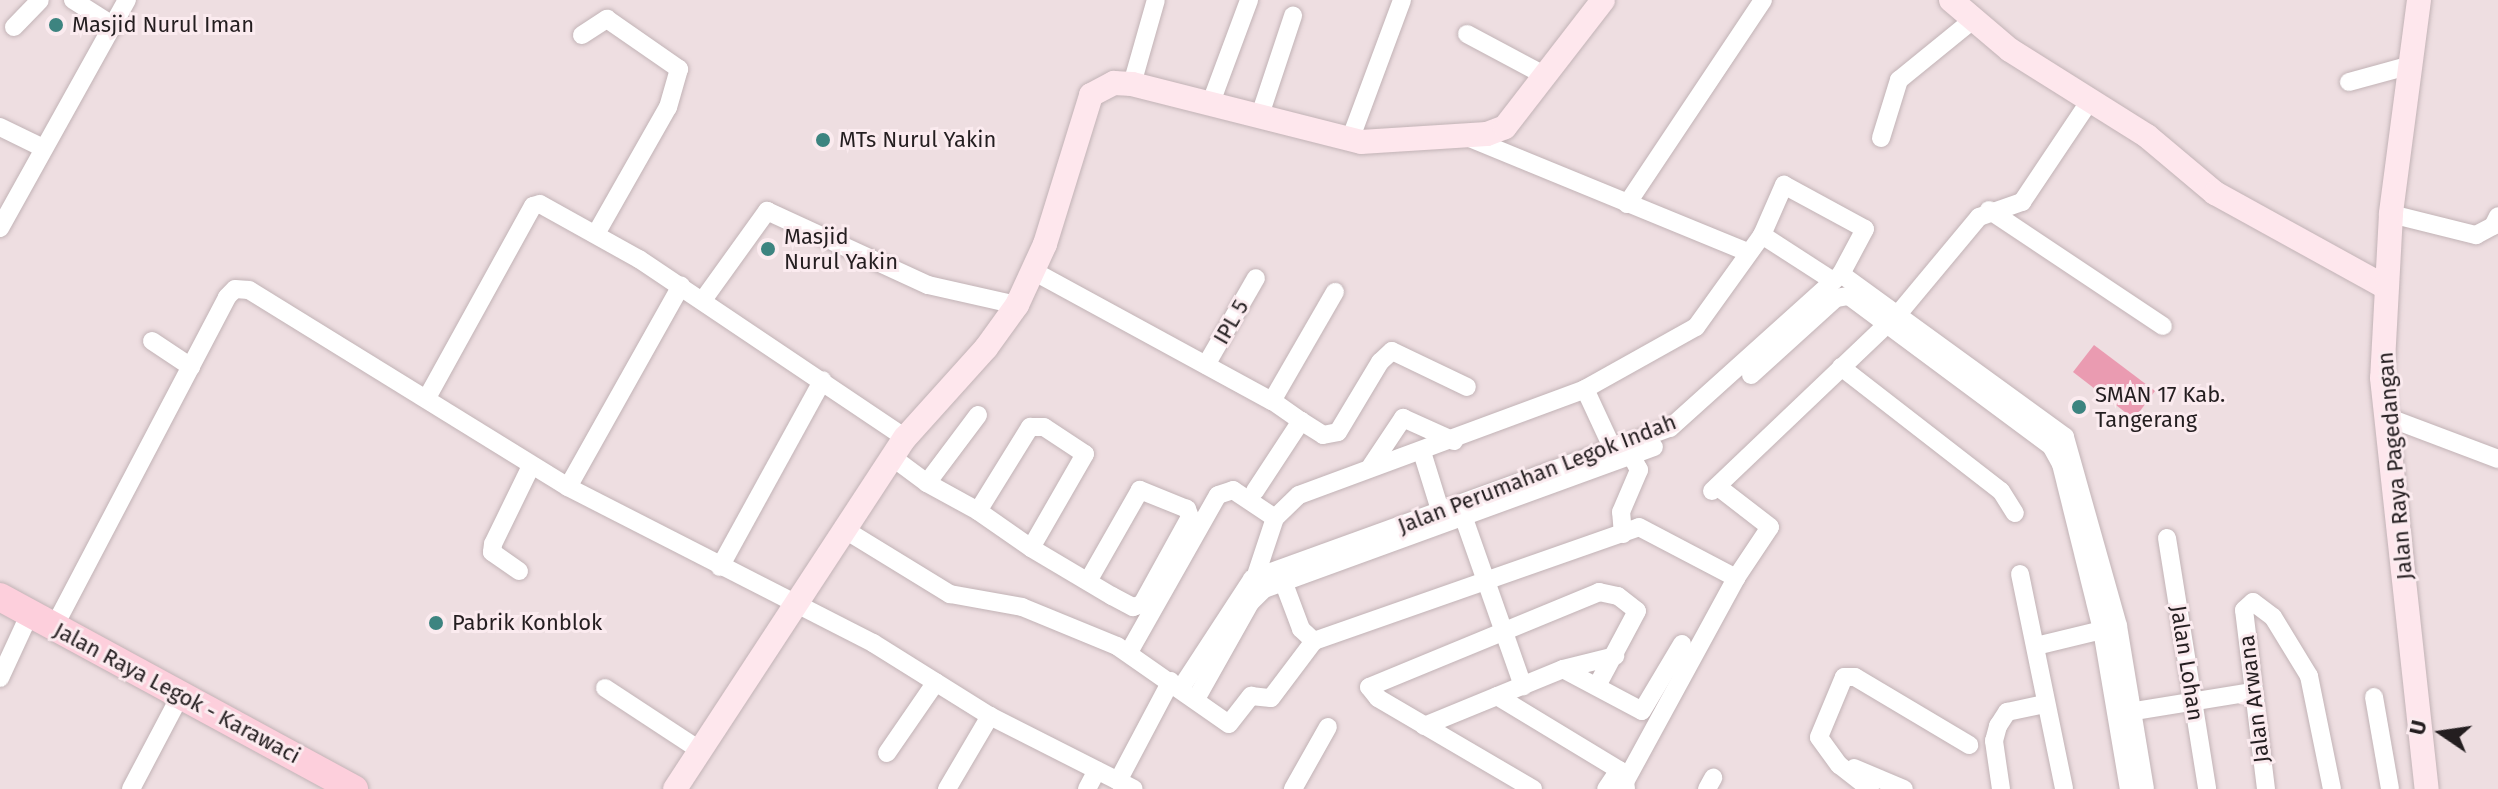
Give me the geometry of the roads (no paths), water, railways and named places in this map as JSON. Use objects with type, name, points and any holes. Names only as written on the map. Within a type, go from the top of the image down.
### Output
[{"type":"main road","name":"Jalan Raya Legok - Karawaci","points":[[0,597],[354,789]]},
{"type":"street","points":[[14,27],[40,0]]},
{"type":"street","points":[[73,0],[114,26]]},
{"type":"street","points":[[0,228],[41,147],[127,0]]},
{"type":"street","points":[[1132,84],[1156,0]]},
{"type":"street","points":[[1210,105],[1249,0]]},
{"type":"street","points":[[1350,140],[1402,0]]},
{"type":"street","points":[[675,789],[847,531],[898,447],[986,348],[1017,305],[1035,272],[1091,95],[1114,83],[1132,84],[1350,140],[1467,137],[1505,127],[1542,74],[1603,0]]},
{"type":"street","points":[[1627,204],[1763,0]]},
{"type":"street","points":[[1951,0],[2010,50],[2147,136],[2215,193],[2385,287]]},
{"type":"street","name":"Jalan Raya Pagedangan","points":[[2419,0],[2391,214],[2385,287],[2387,417],[2427,789]]},
{"type":"street","points":[[1259,118],[1293,16]]},
{"type":"street","points":[[582,35],[607,19],[679,69],[668,107],[597,232]]},
{"type":"street","points":[[1881,138],[1899,80],[1974,19]]},
{"type":"street","points":[[1467,34],[1542,74]]},
{"type":"street","points":[[2349,82],[2411,65]]},
{"type":"street","points":[[1626,789],[1736,578],[1770,527],[1715,489],[1893,318],[1943,255],[1989,210],[2022,202],[2091,99]]},
{"type":"street","points":[[0,127],[41,147]]},
{"type":"street","points":[[1467,137],[1748,252]]},
{"type":"street","points":[[0,678],[42,620],[191,367],[227,297],[235,289],[249,290],[428,396],[531,466],[568,487],[796,607],[873,643],[990,716],[1126,785],[1183,689],[1226,631],[1254,586],[1275,518],[1299,495],[1371,466],[1454,441],[1585,389],[1696,327],[1762,235],[1784,185],[1790,184],[1865,229],[1837,277],[1762,235]]},
{"type":"street","points":[[428,396],[533,206],[540,204],[597,232],[823,380],[898,447],[927,483],[978,511],[1031,548],[1088,581],[1133,607],[1142,604],[1190,517],[1187,509],[1140,490],[1088,581]]},
{"type":"street","points":[[1989,210],[2163,326]]},
{"type":"street","points":[[703,300],[767,211],[928,285],[1017,305]]},
{"type":"street","points":[[2391,214],[2476,235],[2493,226],[2498,216]]},
{"type":"street","points":[[1035,272],[1272,401],[1323,435],[1338,432],[1380,362],[1392,351],[1467,387]]},
{"type":"street","name":"Jalan Perumahan Legok Indah","points":[[1621,455],[1696,410],[1837,277],[2065,437],[2118,626],[2129,789]]},
{"type":"street","name":"IPL 5","points":[[1206,365],[1256,278]]},
{"type":"street","points":[[568,487],[681,286]]},
{"type":"street","points":[[1272,401],[1335,292]]},
{"type":"street","name":"Jalan Perumahan Legok Indah","points":[[1280,574],[1669,441],[1698,422],[1841,295],[1893,318],[2051,446],[2061,464],[2145,789]]},
{"type":"street","points":[[152,341],[191,367]]},
{"type":"street","points":[[1841,367],[2001,491],[2015,513]]},
{"type":"street","points":[[720,567],[823,380]]},
{"type":"street","points":[[1585,389],[1621,455],[1639,470],[1621,512],[1623,534]]},
{"type":"street","points":[[927,483],[978,415]]},
{"type":"street","points":[[2387,417],[2498,459]]},
{"type":"street","points":[[1371,466],[1403,418],[1454,441]]},
{"type":"street","points":[[1255,491],[1301,421]]},
{"type":"street","points":[[978,511],[1030,427],[1044,427],[1085,454],[1084,464],[1031,548]]},
{"type":"street","points":[[1422,452],[1441,513]]},
{"type":"street","points":[[519,571],[492,552],[531,466]]},
{"type":"street","points":[[1129,652],[1218,495],[1233,490],[1275,518]]},
{"type":"street","name":"Jalan Perumahan Legok Indah","points":[[1254,586],[1441,513],[1462,514]]},
{"type":"street","points":[[1462,514],[1523,686]]},
{"type":"street","points":[[847,531],[950,594],[1022,607],[1129,652],[1231,723],[1251,696],[1271,698],[1314,641],[1486,585],[1623,534],[1645,528],[1736,578]]},
{"type":"street","name":"Jalan Lohan","points":[[2167,538],[2207,789]]},
{"type":"street","points":[[1280,574],[1301,629],[1314,641]]},
{"type":"street","points":[[2020,574],[2064,789]]},
{"type":"street","points":[[1533,789],[1424,726],[1369,687],[1599,592],[1613,595],[1637,611],[1597,686]]},
{"type":"street","name":"Jalan Arwana","points":[[2266,789],[2251,692],[2244,610],[2253,602],[2266,609],[2309,676],[2332,789]]},
{"type":"street","points":[[2036,646],[2102,630]]},
{"type":"street","points":[[1563,669],[1642,711],[1682,644]]},
{"type":"street","points":[[1424,726],[1563,669],[1615,656]]},
{"type":"street","points":[[1870,789],[1839,765],[1819,737],[1844,677],[1849,676],[1969,745]]},
{"type":"street","points":[[887,753],[936,682]]},
{"type":"street","points":[[605,688],[701,751]]},
{"type":"street","points":[[2124,713],[2251,692]]},
{"type":"street","points":[[131,789],[181,694]]},
{"type":"street","points":[[1497,696],[1619,770],[1606,789]]},
{"type":"street","points":[[2374,697],[2390,789]]},
{"type":"street","points":[[2001,789],[1994,741],[1998,726],[2007,712],[2045,704]]},
{"type":"street","points":[[947,789],[990,716]]},
{"type":"street","points":[[1293,789],[1328,727]]},
{"type":"street","points":[[1839,765],[1904,789]]},
{"type":"street","points":[[1087,789],[1097,770]]},
{"type":"place","name":"Masjid Nurul Iman","points":[[56,25]]},
{"type":"place","name":"MTs Nurul Yakin","points":[[823,140]]},
{"type":"place","name":"Masjid Nurul Yakin","points":[[768,249]]},
{"type":"place","name":"SMAN 17 Kab. Tangerang","points":[[2079,407]]},
{"type":"place","name":"Pabrik Konblok","points":[[436,623]]}]
